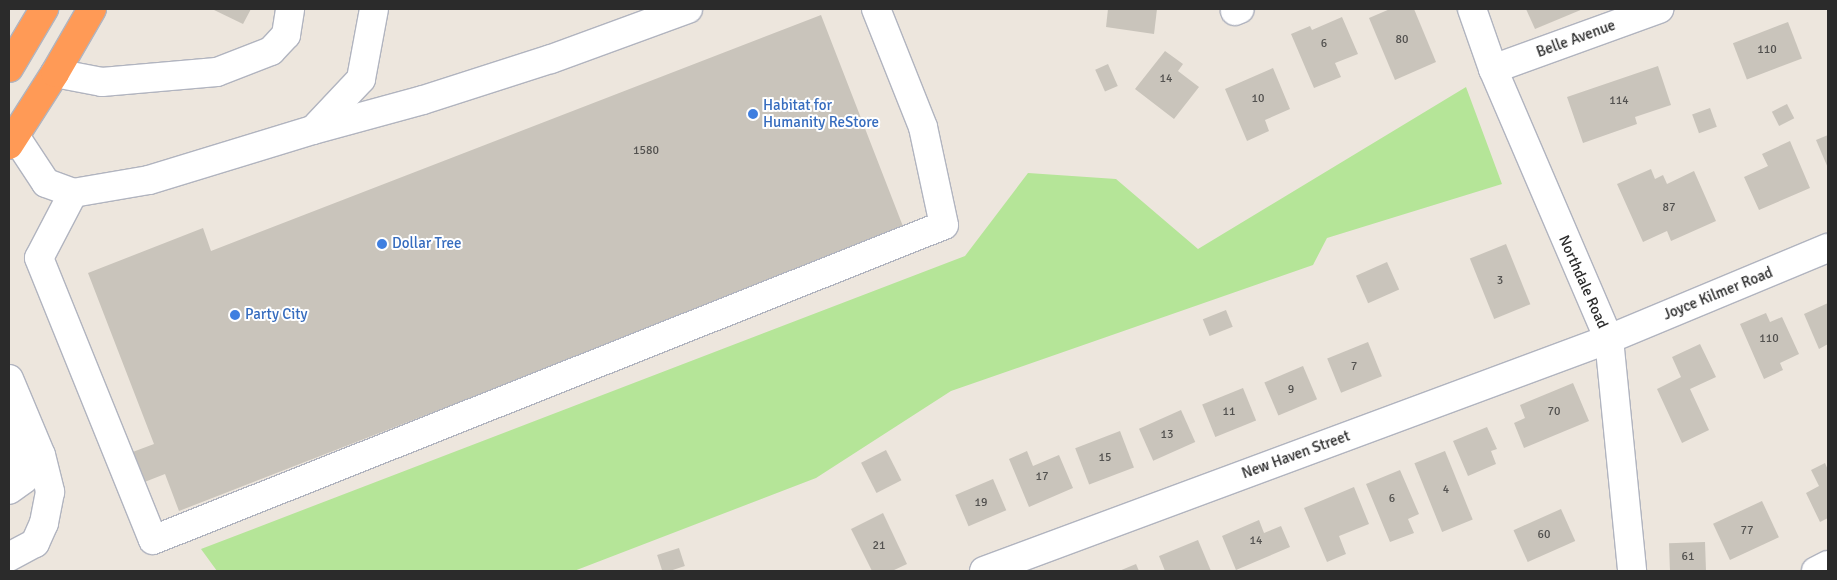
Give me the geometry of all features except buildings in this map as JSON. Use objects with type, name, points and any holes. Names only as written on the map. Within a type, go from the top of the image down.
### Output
[{"type":"highway","points":[[9,68],[44,9]]},
{"type":"highway","points":[[12,141],[55,73],[92,9]]},
{"type":"street","points":[[55,73],[102,82],[217,72],[271,51],[286,35],[290,9]]},
{"type":"street","points":[[313,130],[361,79],[374,9]]},
{"type":"street","points":[[12,141],[46,183],[73,194],[149,180],[313,130],[423,100],[551,59],[688,9]]},
{"type":"street","points":[[73,194],[39,258],[152,540],[944,225],[924,127],[876,9]]},
{"type":"street","name":"Northdale Road","points":[[1472,9],[1493,69],[1608,339],[1632,571]]},
{"type":"street","name":"Belle Avenue","points":[[1493,69],[1659,9]]},
{"type":"street","name":"Joyce Kilmer Road","points":[[1608,339],[1828,248]]},
{"type":"street","name":"New Haven Street","points":[[984,571],[1608,339]]},
{"type":"street","points":[[9,379],[41,455],[50,492],[44,522],[36,543],[9,557]]},
{"type":"street","points":[[9,416],[24,479],[9,490]]},
{"type":"street","points":[[1816,571],[1828,566]]},
{"type":"green space","points":[[1466,87],[1502,184],[1327,238],[1313,265],[951,391],[816,478],[574,571],[217,571],[201,549],[965,256],[1028,173],[1116,179],[1198,249]]},
{"type":"place","name":"Habitat for Humanity ReStore","points":[[753,114]]},
{"type":"place","name":"Dollar Tree","points":[[382,244]]},
{"type":"place","name":"Party City","points":[[235,315]]}]
